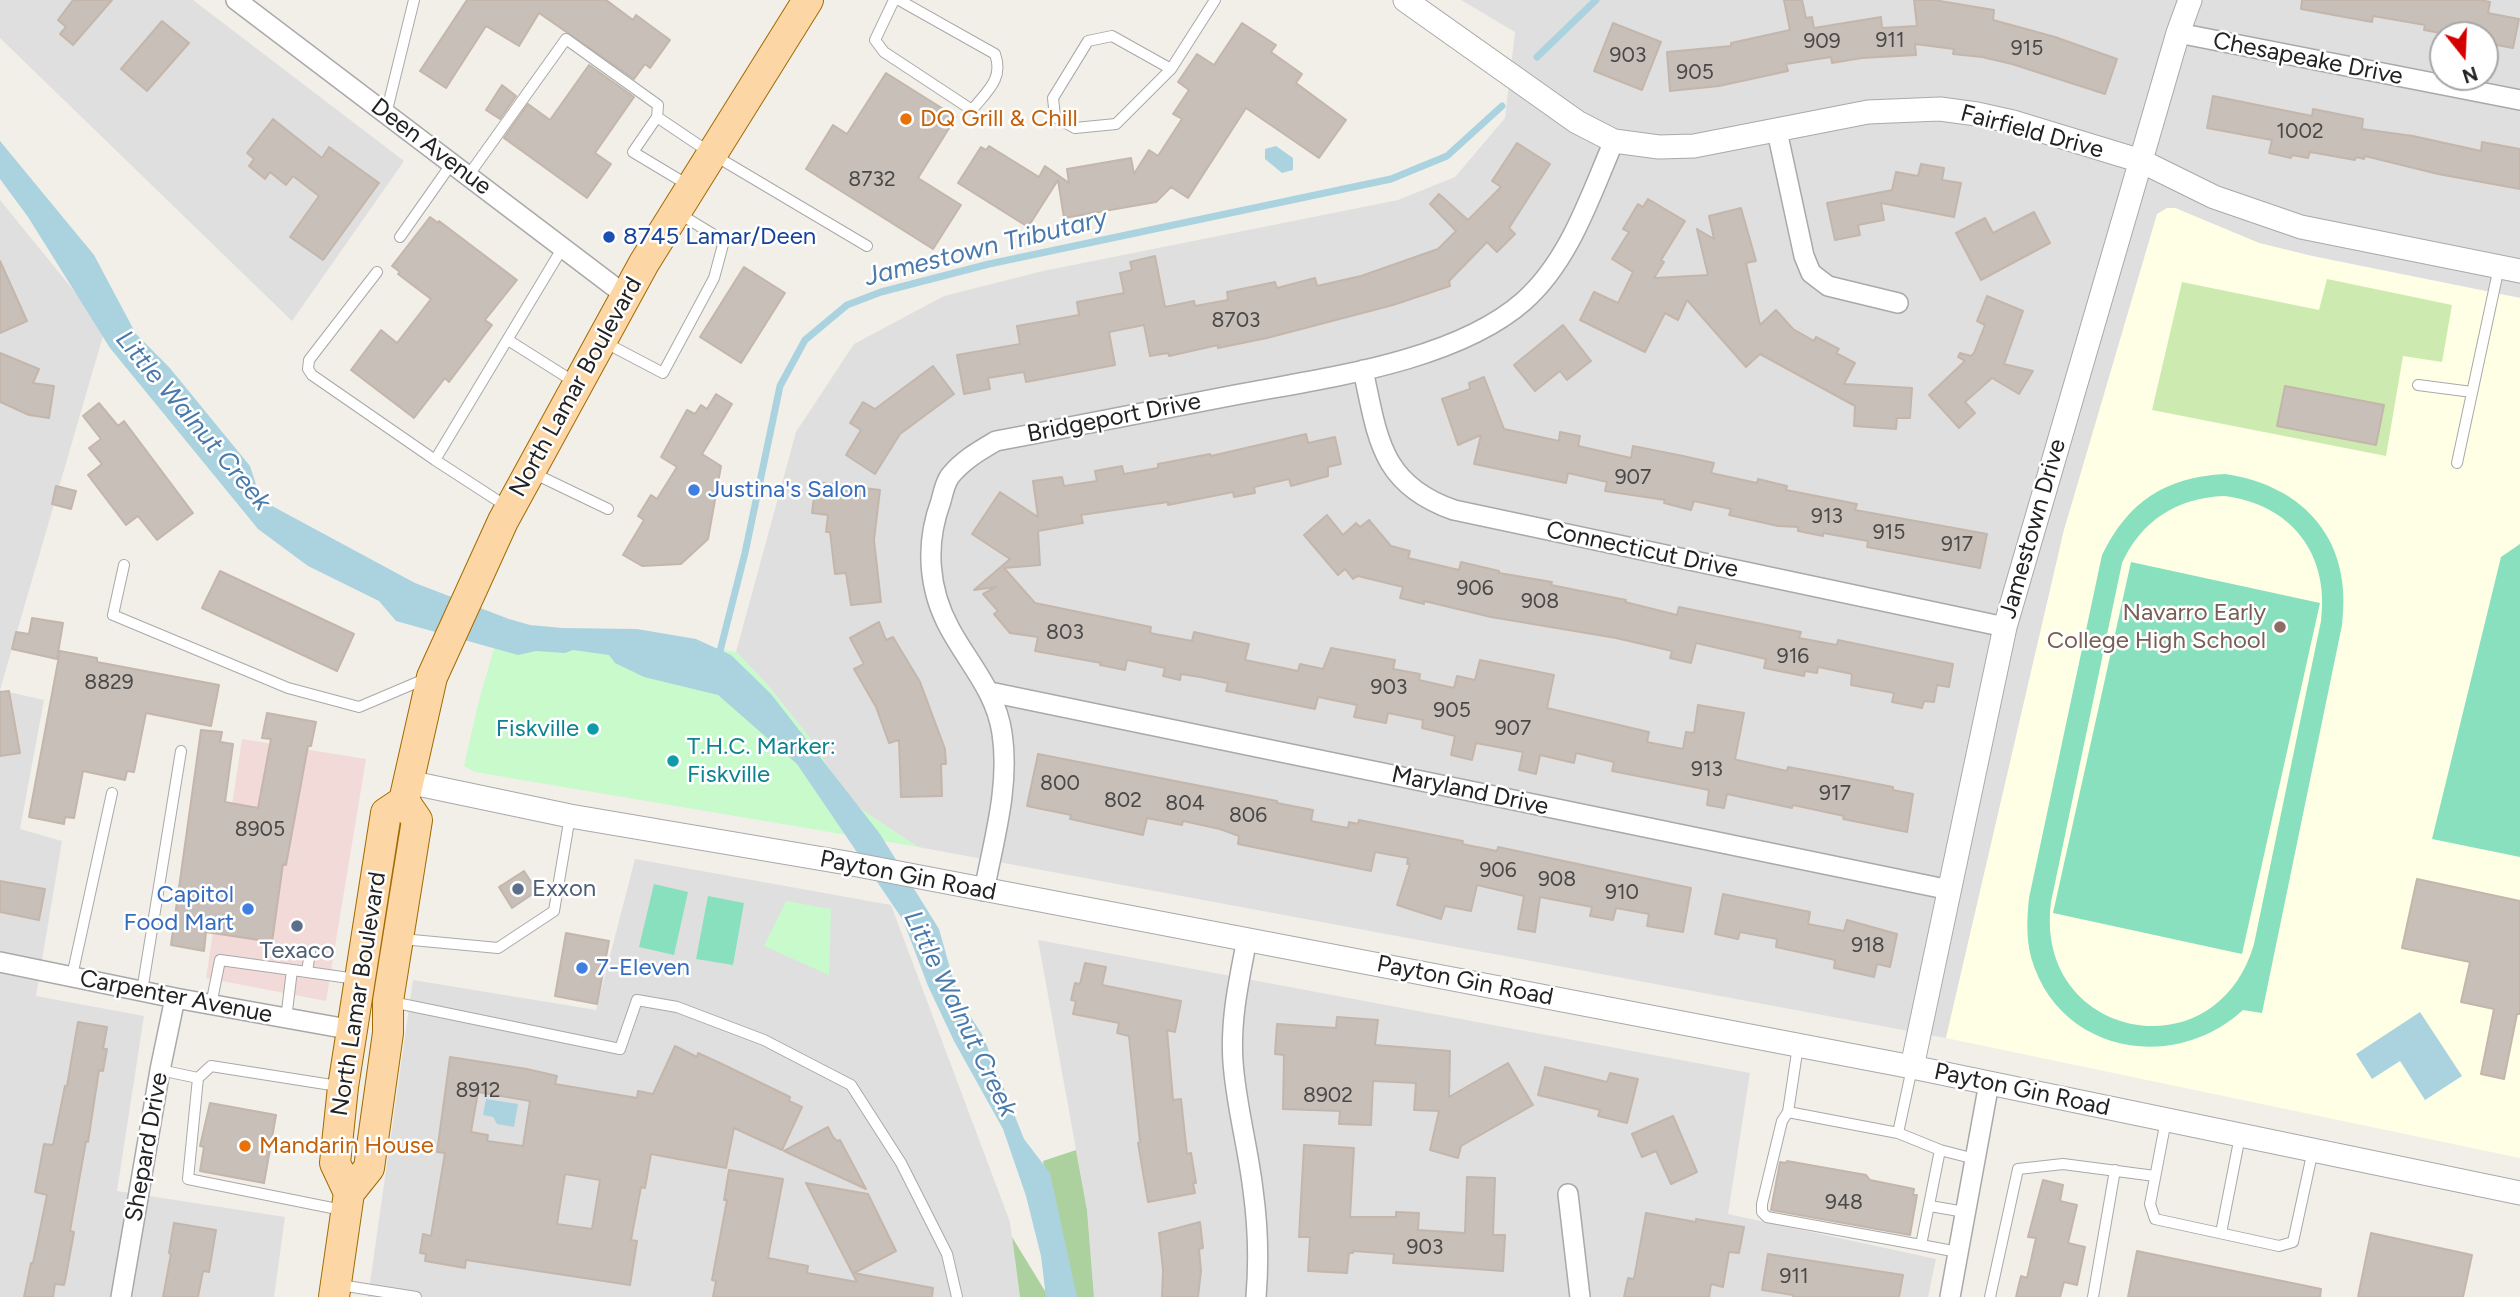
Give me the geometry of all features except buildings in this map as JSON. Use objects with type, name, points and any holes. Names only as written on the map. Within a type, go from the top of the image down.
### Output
[{"type":"main road","name":"North Lamar Boulevard","points":[[335,1291],[347,1202],[335,1163],[343,1087],[386,813],[406,792],[432,677],[506,515],[576,383],[625,295],[808,0]]},
{"type":"main road","name":"North Lamar Boulevard","points":[[347,1202],[369,1168],[388,1033],[388,1001],[417,820],[406,792]]},
{"type":"street","name":"Deen Avenue","points":[[236,0],[625,295]]},
{"type":"street","name":"Fairfield Drive","points":[[1405,0],[1577,122],[1614,141],[1659,147],[1694,146],[1868,112],[1941,109],[1977,114],[2013,122],[2141,161],[2214,197],[2301,227],[2510,269]]},
{"type":"street","name":"Jamestown Drive","points":[[1912,1068],[2005,627],[2178,33],[2190,0]]},
{"type":"street","name":"Chesapeake Drive","points":[[2178,33],[2520,100]]},
{"type":"street","points":[[1777,131],[1804,256],[1811,274],[1828,286],[1898,303]]},
{"type":"street","name":"Bridgeport Drive","points":[[984,891],[1002,794],[1002,731],[990,692],[950,629],[931,578],[930,554],[936,515],[949,478],[971,455],[996,441],[1363,370],[1470,336],[1499,320],[1525,300],[1560,260],[1614,141]]},
{"type":"street","name":"Connecticut Drive","points":[[1363,370],[1385,455],[1408,485],[1436,504],[2005,627]]},
{"type":"street","name":"Maryland Drive","points":[[990,692],[1950,890]]},
{"type":"street","name":"Payton Gin Road","points":[[406,792],[570,816],[847,863],[1798,1045],[2520,1193]]},
{"type":"street","points":[[1247,939],[1234,1010],[1233,1060],[1238,1108],[1253,1189],[1259,1252],[1256,1297]]},
{"type":"street","name":"Carpenter Avenue","points":[[0,962],[142,992],[353,1030]]},
{"type":"street","name":"Shepard Drive","points":[[121,1297],[175,998]]},
{"type":"street","points":[[1950,1297],[1989,1083]]},
{"type":"street","points":[[1568,1194],[1580,1297]]},
{"type":"lane","points":[[386,114],[414,0]]},
{"type":"lane","points":[[894,0],[875,40],[884,52],[972,110],[996,79],[1000,66],[995,54],[900,0]]},
{"type":"lane","points":[[1171,69],[1112,36],[1088,41],[1053,98],[1055,117],[1074,128],[1116,124],[1171,69],[1215,0]]},
{"type":"lane","points":[[468,176],[566,39],[658,105],[657,118],[633,152],[724,241],[715,278],[663,373],[600,340]]},
{"type":"lane","points":[[657,118],[712,154],[867,246]]},
{"type":"lane","points":[[400,237],[452,163]]},
{"type":"lane","points":[[435,460],[563,247]]},
{"type":"lane","points":[[2458,463],[2472,392],[2510,269]]},
{"type":"lane","points":[[377,272],[309,360],[308,369],[312,375],[435,460],[506,515]]},
{"type":"lane","points":[[508,340],[576,383]]},
{"type":"lane","points":[[2418,385],[2472,392]]},
{"type":"lane","points":[[530,471],[608,509]]},
{"type":"lane","points":[[124,565],[113,615],[288,688],[359,707],[432,677]]},
{"type":"lane","points":[[142,992],[181,751]]},
{"type":"lane","points":[[72,976],[113,793]]},
{"type":"lane","points":[[398,939],[498,948],[554,911],[570,816]]},
{"type":"lane","points":[[307,972],[310,952]]},
{"type":"lane","points":[[211,1005],[220,960],[360,980]]},
{"type":"lane","points":[[286,1019],[292,970]]},
{"type":"lane","points":[[388,1001],[620,1049],[637,1000],[677,1007],[774,1045],[851,1085],[901,1163],[947,1254],[957,1297]]},
{"type":"lane","points":[[1798,1045],[1788,1112],[1782,1121],[1762,1212],[1767,1217],[1958,1252]]},
{"type":"lane","points":[[343,1087],[211,1066],[198,1079],[188,1179],[347,1202]]},
{"type":"lane","points":[[1898,1133],[1912,1068]]},
{"type":"lane","points":[[160,1070],[198,1079]]},
{"type":"lane","points":[[1788,1112],[1898,1133],[1940,1150],[1975,1160]]},
{"type":"lane","points":[[2166,1120],[2150,1204],[2155,1219],[2279,1246],[2293,1241],[2313,1150]]},
{"type":"lane","points":[[2221,1233],[2240,1135]]},
{"type":"lane","points":[[1921,1245],[1940,1150]]},
{"type":"lane","points":[[1990,1297],[2018,1169],[2063,1164],[2155,1176]]},
{"type":"lane","points":[[2093,1297],[2115,1170]]},
{"type":"lane","points":[[1930,1206],[1965,1212]]},
{"type":"lane","points":[[335,1291],[416,1297]]},
{"type":"shaded area","points":[[0,0],[193,0],[404,161],[292,321],[0,38]]},
{"type":"shaded area","points":[[1461,0],[2520,0],[2520,298],[2259,243],[2175,208],[2064,530],[1946,1038],[918,847],[851,803],[810,738],[766,683],[736,652],[796,432],[854,344],[944,296],[1043,271],[1398,200],[1455,177],[1505,118],[1515,32]]},
{"type":"shaded area","points":[[0,200],[105,329],[0,690]]},
{"type":"shaded area","name":"Navarro Early College High School","points":[[2167,208],[2175,208],[2259,243],[2520,298],[2520,1158],[1946,1038],[2064,530],[2157,214]]},
{"type":"shaded area","points":[[0,690],[44,700],[20,829],[62,841],[36,996],[144,1016],[117,1191],[285,1217],[274,1297],[0,1297]]},
{"type":"shaded area","points":[[242,739],[366,759],[326,1001],[206,978]]},
{"type":"shaded area","points":[[635,859],[891,905],[1010,1222],[1020,1297],[368,1297],[413,980],[596,1010]]},
{"type":"shaded area","points":[[1038,940],[1750,1073],[1728,1214],[1936,1259],[1928,1297],[1094,1297],[1087,1210]]},
{"type":"green space","points":[[2327,279],[2452,305],[2442,362],[2403,356],[2386,456],[2152,410],[2182,282],[2319,310]]},
{"type":"green space","points":[[2225,474],[2279,491],[2301,505],[2318,523],[2331,544],[2340,568],[2342,625],[2262,1013],[2243,1010],[2215,1030],[2184,1042],[2152,1047],[2121,1044],[2091,1033],[2066,1015],[2045,989],[2029,950],[2029,898],[2102,555],[2124,520],[2151,496],[2184,480]],"holes":[[[2224,496],[2269,509],[2287,521],[2301,536],[2312,554],[2319,574],[2322,597],[2321,621],[2254,944],[2234,986],[2204,1012],[2168,1025],[2132,1024],[2097,1010],[2070,985],[2053,949],[2051,902],[2122,563],[2130,548],[2151,523],[2176,507],[2191,501]]]},
{"type":"green space","points":[[2520,544],[2520,857],[2432,839],[2501,557]]},
{"type":"green space","points":[[2131,562],[2320,603],[2242,954],[2053,913]]},
{"type":"green space","points":[[608,629],[736,652],[766,683],[810,738],[851,803],[918,847],[475,772],[464,766],[498,635]]},
{"type":"green space","points":[[654,884],[688,892],[674,955],[639,947]]},
{"type":"green space","points":[[708,896],[744,903],[733,965],[696,959]]},
{"type":"green space","points":[[786,901],[831,909],[829,975],[764,946]]},
{"type":"green space","points":[[1076,1150],[1087,1210],[1094,1297],[1020,1297],[1012,1237],[1045,1291],[1049,1202],[1043,1161]]},
{"type":"water","name":"Little Walnut Creek","points":[[0,141],[94,255],[136,334],[169,367],[250,466],[261,500],[415,583],[509,619],[530,625],[637,629],[696,639],[731,655],[771,694],[880,834],[939,929],[958,997],[983,1036],[1024,1139],[1050,1173],[1077,1297],[1046,1297],[1041,1256],[1026,1196],[1003,1129],[954,1041],[928,986],[903,920],[797,764],[718,695],[644,677],[615,663],[609,655],[573,650],[565,653],[536,651],[518,655],[396,621],[379,601],[308,566],[258,529],[110,348],[28,217],[0,179]]},
{"type":"water","points":[[1276,146],[1293,158],[1293,170],[1282,173],[1265,159],[1265,149]]},
{"type":"water","points":[[2420,1012],[2462,1076],[2425,1100],[2400,1061],[2372,1079],[2356,1054]]},
{"type":"water","points":[[486,1099],[518,1104],[514,1127],[497,1124],[493,1117],[483,1115]]},
{"type":"waterway","name":"Jamestown Tributary","points":[[1537,57],[1596,0]]},
{"type":"waterway","name":"Jamestown Tributary","points":[[718,659],[745,553],[780,386],[805,340],[847,305],[881,292],[989,264],[1391,179],[1447,156],[1502,106]]},
{"type":"place","name":"DQ Grill & Chill","points":[[906,119]]},
{"type":"place","name":"8745 Lamar/Deen","points":[[609,237]]},
{"type":"place","name":"Justina's Salon","points":[[694,490]]},
{"type":"place","name":"Navarro Early College High School","points":[[2280,627]]},
{"type":"place","name":"Fiskville","points":[[593,729]]},
{"type":"place","name":"T.H.C. Marker: Fiskville","points":[[673,761]]},
{"type":"place","name":"Exxon","points":[[518,889]]},
{"type":"place","name":"Capitol Food Mart","points":[[248,909]]},
{"type":"place","name":"Texaco","points":[[297,926]]},
{"type":"place","name":"7-Eleven","points":[[582,968]]},
{"type":"place","name":"Mandarin House","points":[[245,1146]]}]
